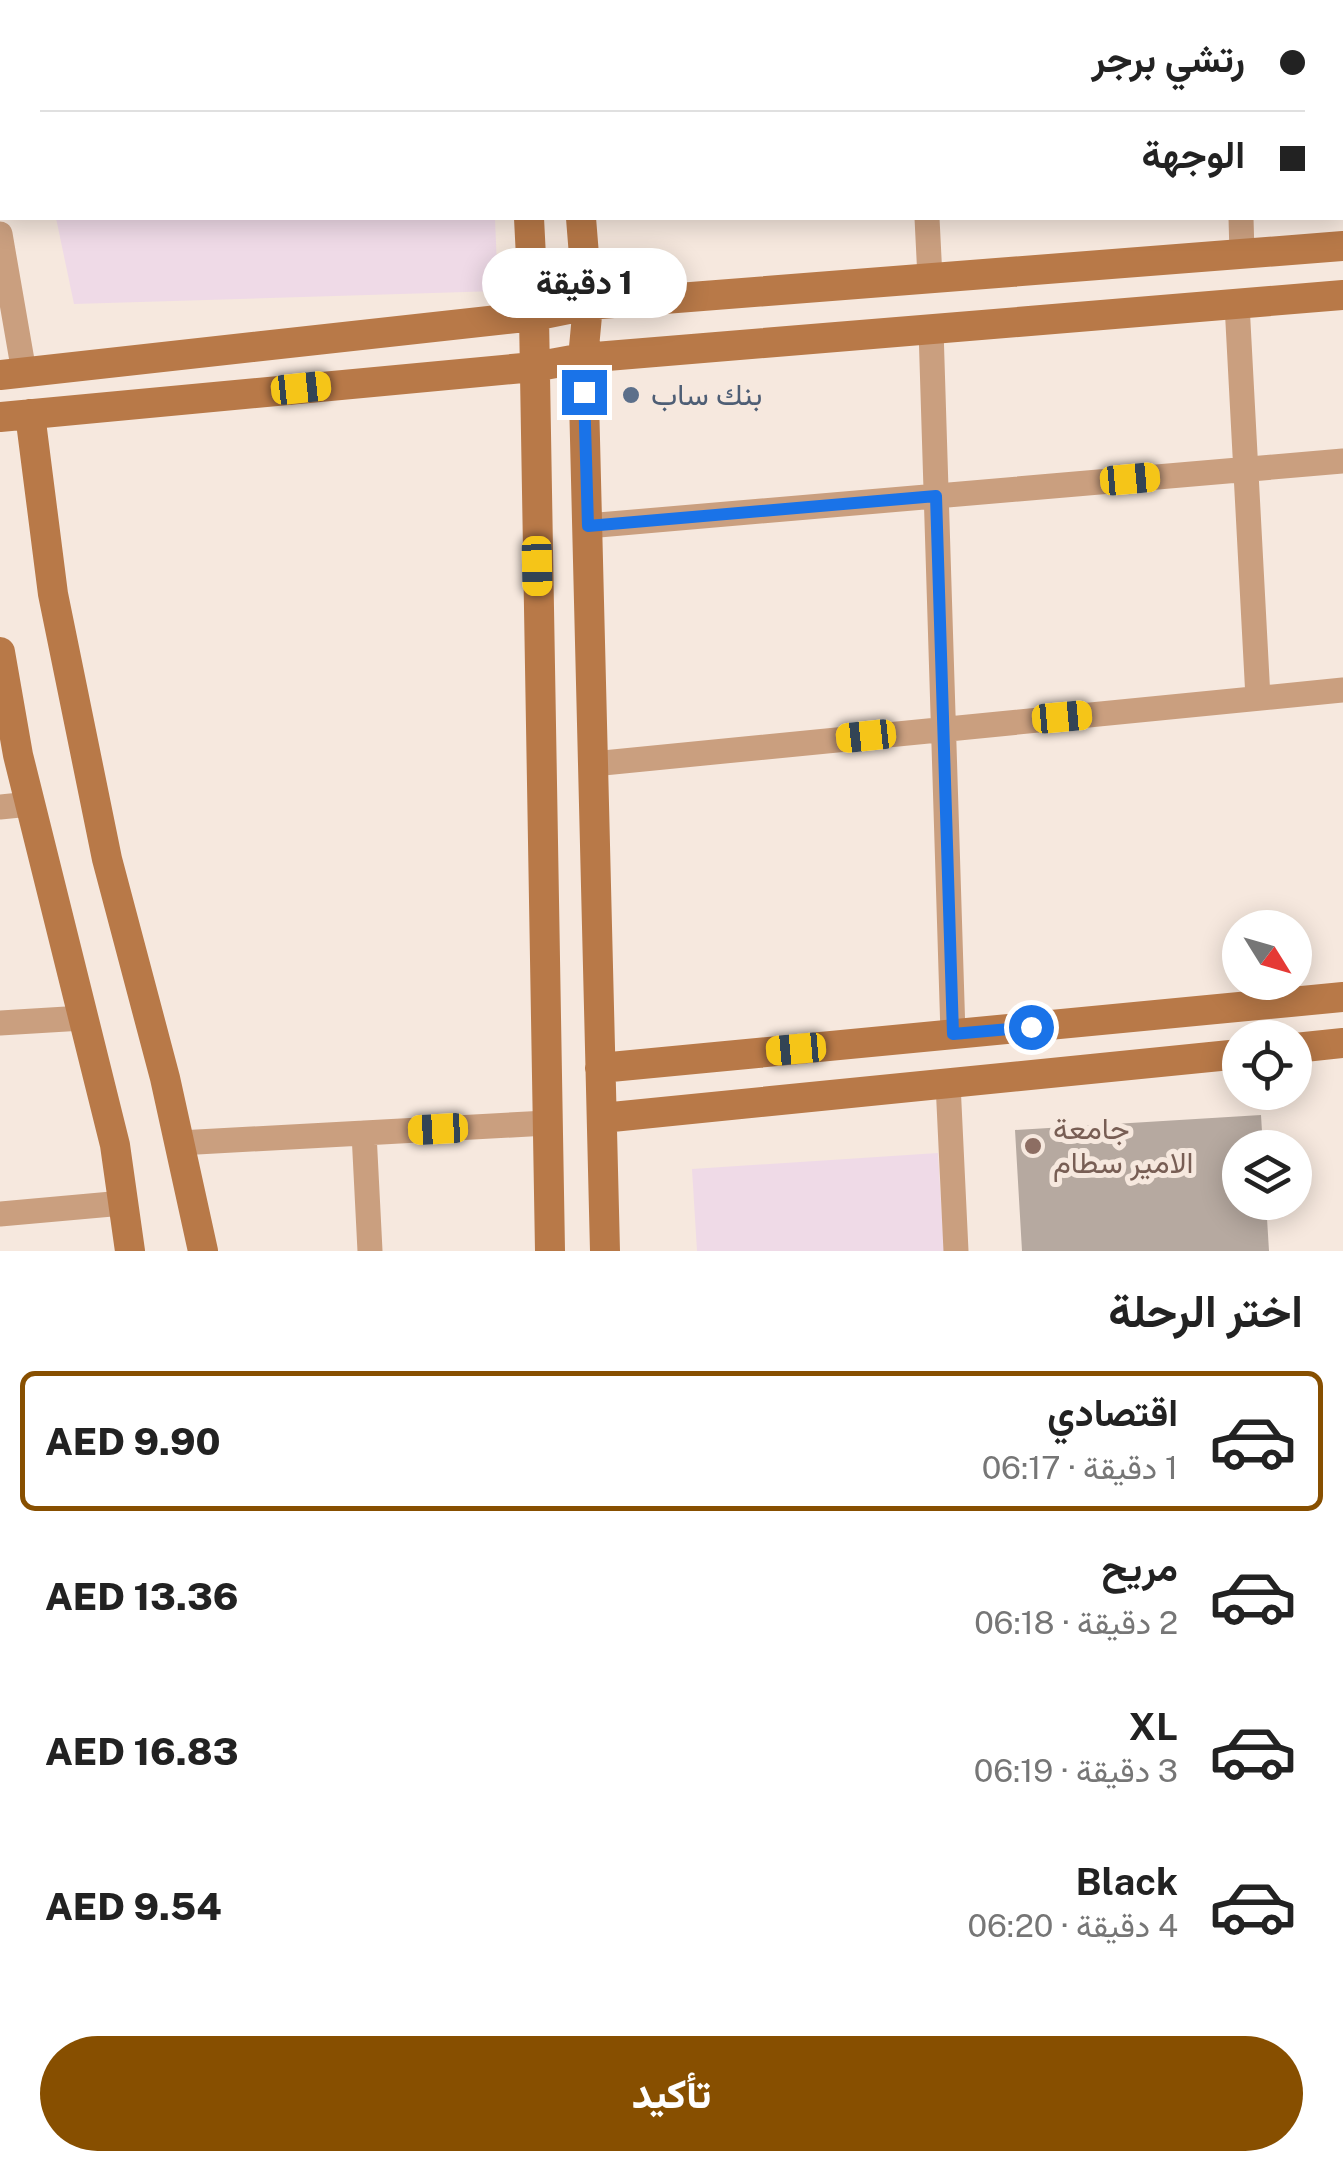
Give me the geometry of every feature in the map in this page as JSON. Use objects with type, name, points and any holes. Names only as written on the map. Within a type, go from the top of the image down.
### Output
[{"type":"street","points":[[528,220],[534,316],[550,1251]]},
{"type":"street","points":[[582,220],[588,305],[583,358],[605,1251]]},
{"type":"street","points":[[927,220],[930,278]]},
{"type":"street","points":[[1241,220],[1242,254]]},
{"type":"street","points":[[0,234],[12,373],[534,316],[588,305],[1343,246]]},
{"type":"street","points":[[203,1251],[107,860],[15,416],[534,367],[583,358],[1343,295]]},
{"type":"street","points":[[1237,304],[1258,698]]},
{"type":"street","points":[[931,329],[953,1034]]},
{"type":"street","points":[[588,526],[1343,460]]},
{"type":"street","points":[[0,652],[18,755],[15,806],[83,1018],[115,1145],[130,1251]]},
{"type":"street","points":[[593,764],[1343,690]]},
{"type":"street","points":[[600,1068],[1343,996]]},
{"type":"street","points":[[0,1023],[83,1018]]},
{"type":"street","points":[[1312,1046],[1343,1043]]},
{"type":"street","points":[[602,1118],[1222,1056]]},
{"type":"street","points":[[948,1083],[956,1251]]},
{"type":"street","points":[[179,1143],[547,1123]]},
{"type":"street","points":[[364,1133],[370,1251]]},
{"type":"street","points":[[0,1214],[123,1203]]},
{"type":"shaded area","points":[[56,220],[495,220],[498,291],[74,304]]},
{"type":"shaded area","points":[[938,1153],[944,1251],[697,1251],[692,1169]]},
{"type":"building","points":[[1261,1115],[1262,1130],[1222,1130],[1222,1220],[1267,1220],[1269,1251],[1022,1251],[1015,1130]]},
{"type":"place","name":"بنك ساب","points":[[631,395]]},
{"type":"place","name":"جامعة الامير سطام","points":[[1033,1146]]},
{"type":"route","points":[[584,392],[588,526],[936,496],[953,1034],[1031,1027]]}]
